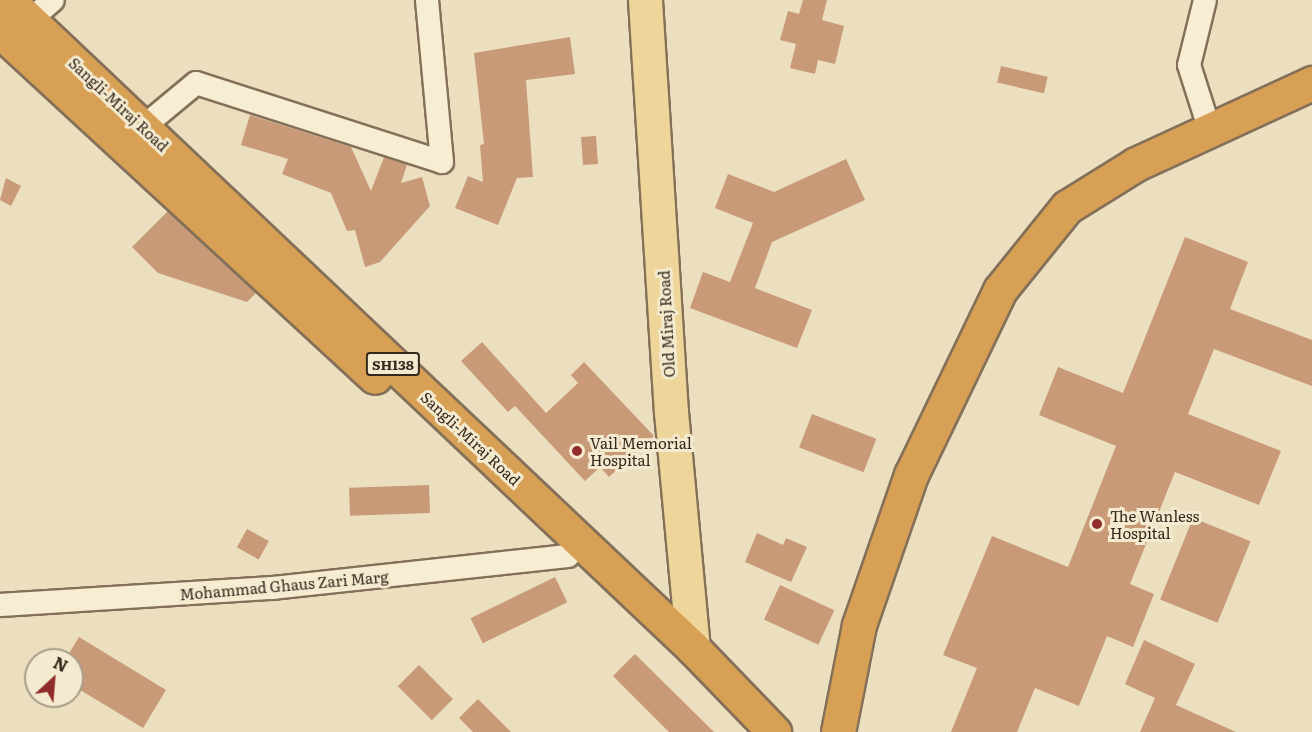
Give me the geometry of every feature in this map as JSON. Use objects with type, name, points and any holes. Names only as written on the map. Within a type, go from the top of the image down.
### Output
[{"type":"highway","name":"Sangli-Miraj Road","points":[[30,7],[143,127],[693,648],[774,732]]},
{"type":"highway","name":"Sangli-Miraj Road","points":[[0,31],[568,556],[748,732]]},
{"type":"highway","points":[[838,732],[859,625],[910,475],[1000,290],[1067,207],[1136,164],[1312,83]]},
{"type":"main road","name":"Old Miraj Road","points":[[645,0],[671,412],[693,648]]},
{"type":"street","points":[[143,127],[196,83],[442,162],[427,0]]},
{"type":"street","points":[[1205,0],[1189,65],[1210,130]]},
{"type":"street","name":"Mohammad Ghaus Zari Marg","points":[[0,605],[273,588],[568,556]]},
{"type":"building","points":[[803,0],[827,0],[822,20],[844,26],[835,64],[818,60],[815,74],[790,68],[796,44],[780,40],[788,11],[799,14]]},
{"type":"building","points":[[570,37],[575,74],[526,80],[533,177],[517,178],[498,225],[455,208],[468,176],[483,182],[480,145],[484,144],[474,53]]},
{"type":"building","points":[[1001,66],[1048,77],[1044,93],[997,83]]},
{"type":"building","points":[[250,115],[351,147],[371,191],[384,157],[407,165],[401,183],[422,177],[430,206],[380,262],[365,267],[355,230],[347,231],[331,193],[282,174],[288,159],[241,145]]},
{"type":"building","points":[[596,136],[598,164],[583,165],[581,137]]},
{"type":"building","points":[[846,159],[865,200],[772,242],[755,288],[812,310],[797,348],[690,308],[703,272],[730,282],[753,223],[715,208],[728,174],[774,192]]},
{"type":"building","points":[[6,178],[21,186],[11,206],[0,200]]},
{"type":"building","points":[[168,211],[256,293],[247,302],[158,273],[132,247]]},
{"type":"building","points":[[1185,237],[1248,262],[1230,309],[1312,340],[1312,386],[1214,349],[1188,414],[1281,451],[1259,505],[1175,472],[1130,584],[1154,594],[1133,647],[1107,636],[1079,706],[1035,688],[1017,732],[951,732],[977,668],[943,655],[992,536],[1068,567],[1116,446],[1039,415],[1058,367],[1123,393]]},
{"type":"building","points":[[482,342],[546,413],[578,383],[571,375],[584,362],[654,436],[609,477],[600,467],[585,481],[515,406],[508,412],[461,361]]},
{"type":"building","points":[[812,414],[876,439],[864,472],[799,448]]},
{"type":"building","points":[[429,485],[430,513],[350,516],[349,488]]},
{"type":"building","points":[[1193,518],[1250,541],[1218,623],[1160,600]]},
{"type":"building","points":[[247,529],[269,541],[259,559],[237,547]]},
{"type":"building","points":[[757,533],[783,545],[786,538],[807,547],[791,582],[745,562]]},
{"type":"building","points":[[555,577],[567,602],[483,643],[471,618]]},
{"type":"building","points":[[780,585],[834,610],[818,645],[764,619]]},
{"type":"building","points":[[79,637],[166,690],[143,728],[84,692],[84,648],[72,648]]},
{"type":"building","points":[[1144,640],[1195,664],[1176,705],[1236,732],[1140,732],[1155,698],[1125,684]]},
{"type":"building","points":[[635,654],[714,732],[669,732],[613,676]]},
{"type":"building","points":[[419,665],[453,699],[432,720],[398,686]]},
{"type":"building","points":[[478,699],[511,732],[473,732],[459,718]]},
{"type":"place","name":"Vail Memorial Hospital","points":[[577,451]]},
{"type":"place","name":"The Wanless Hospital","points":[[1097,524]]}]
